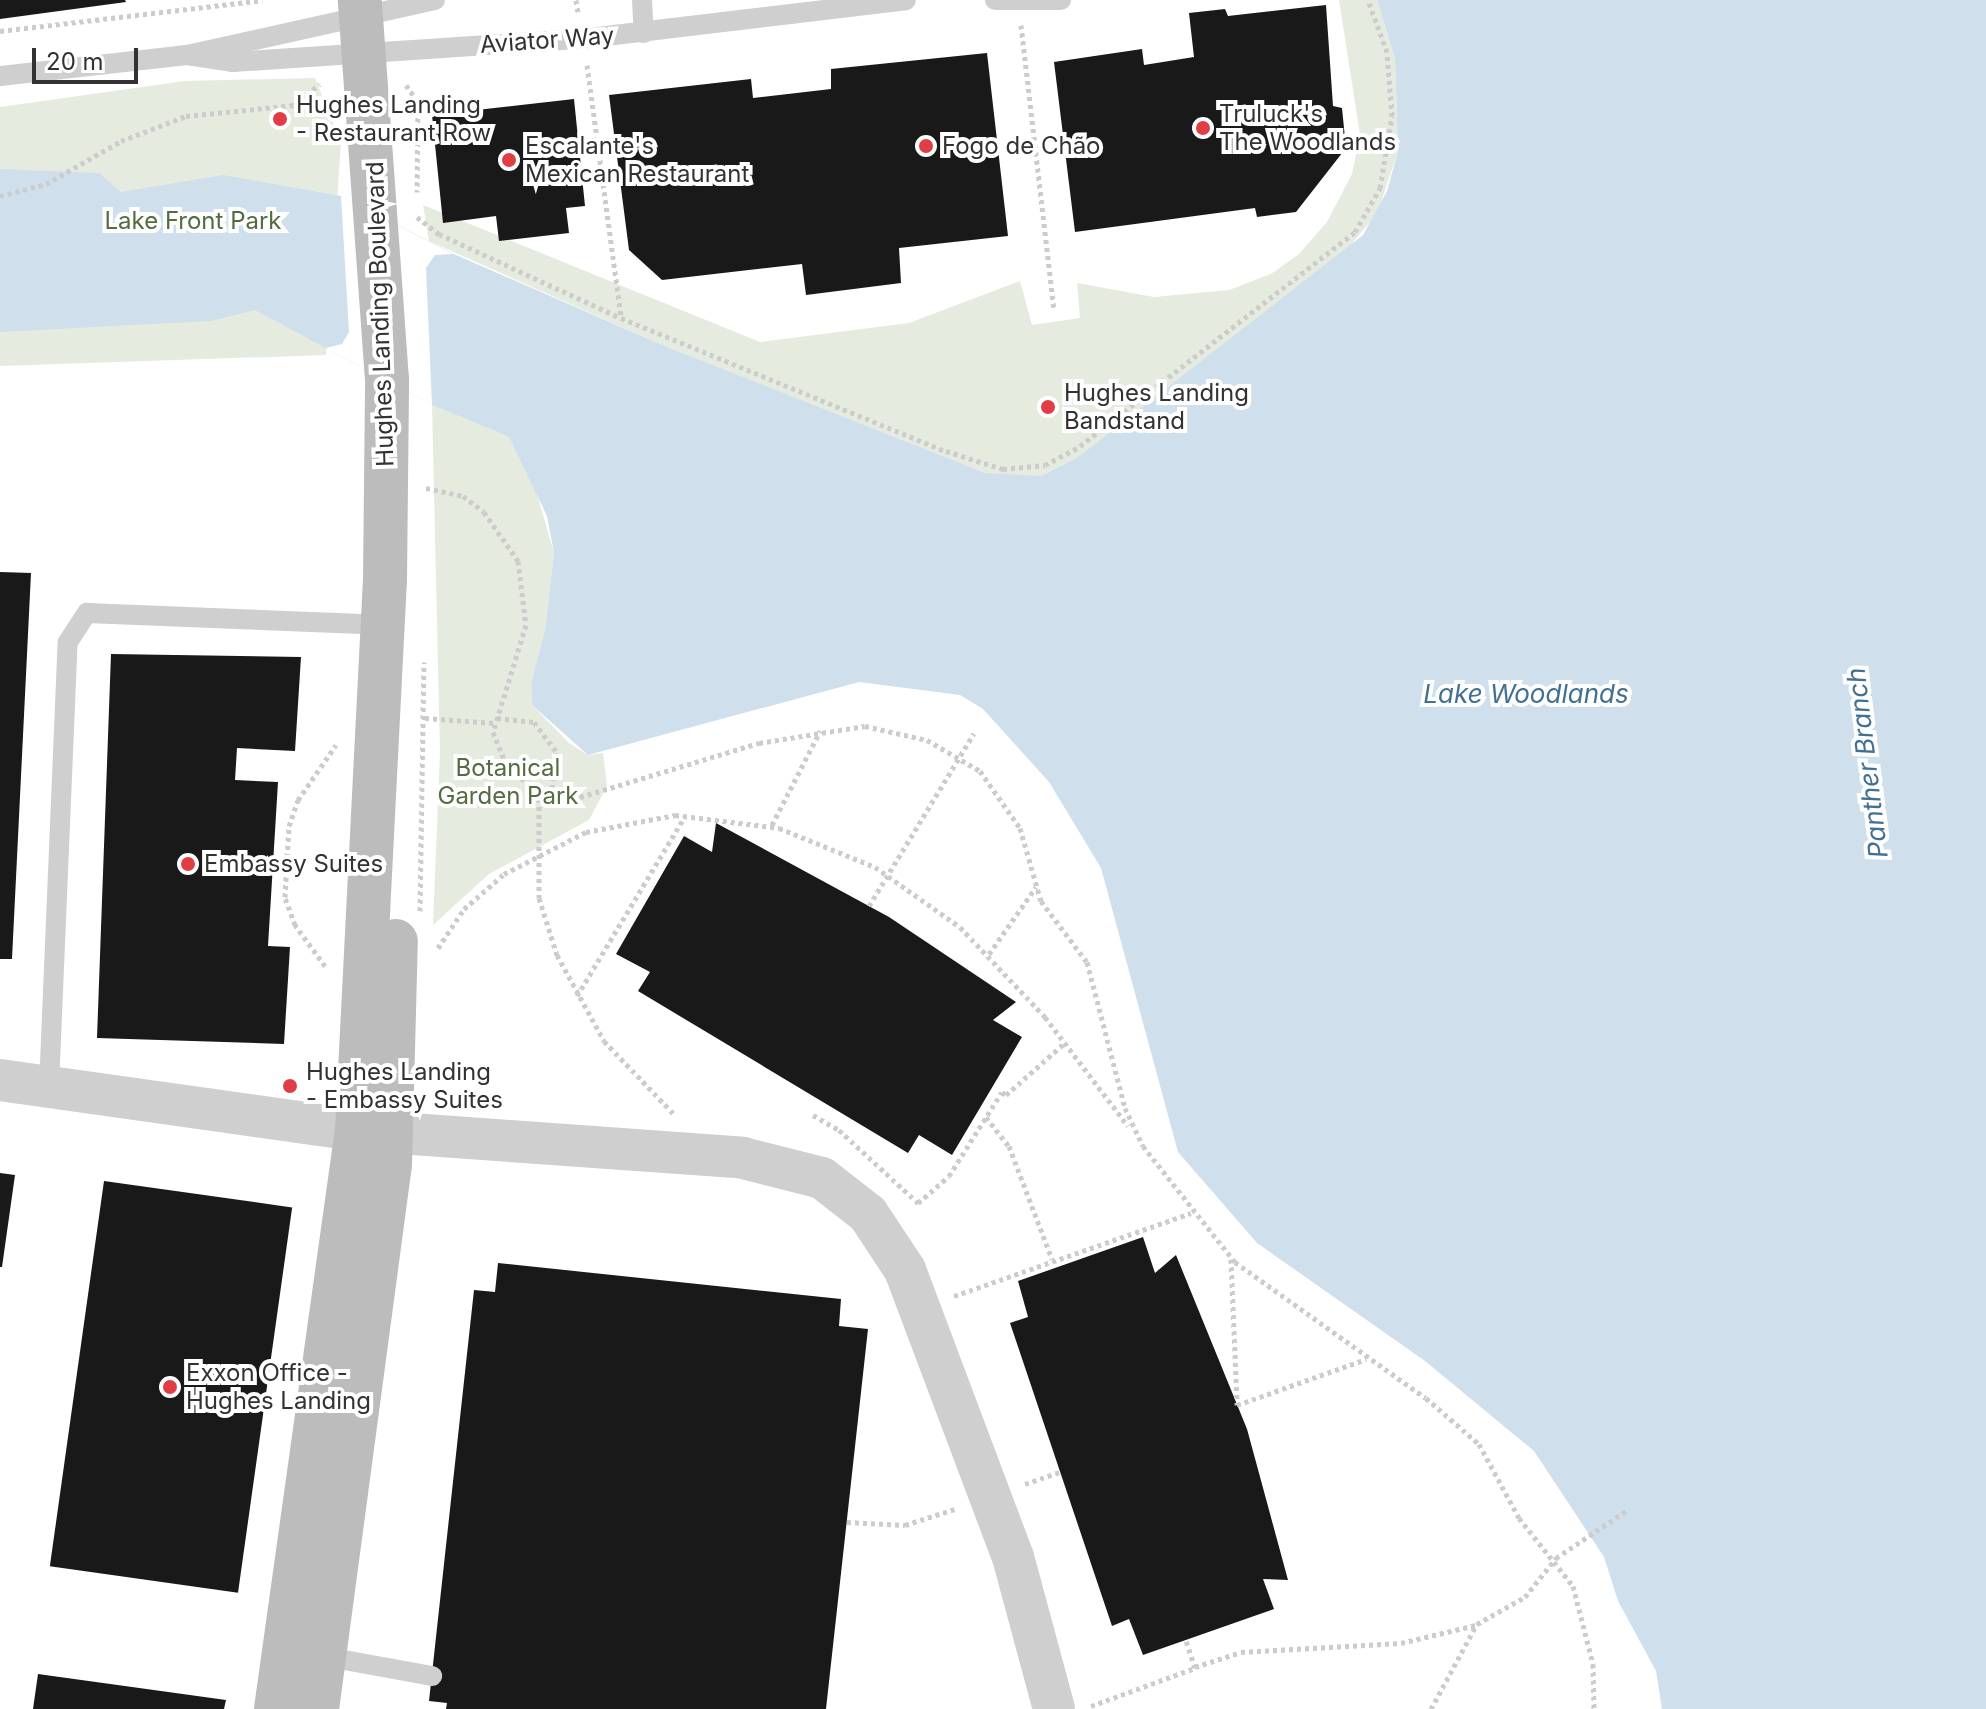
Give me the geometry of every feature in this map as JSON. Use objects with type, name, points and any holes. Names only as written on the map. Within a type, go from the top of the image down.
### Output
[{"type":"street","name":"Hughes Landing Boulevard","points":[[276,1709],[305,1652],[375,1131],[389,625],[385,580],[387,380],[398,216],[363,24]]},
{"type":"street","points":[[0,1080],[375,1131],[743,1158],[822,1178],[868,1214],[905,1270],[1069,1701]]},
{"type":"street","name":"Hughes Landing Boulevard","points":[[305,1652],[317,1709]]},
{"type":"lane","name":"Aviator Way","points":[[187,55],[233,62],[435,0]]},
{"type":"lane","points":[[642,0],[644,33]]},
{"type":"lane","name":"Aviator Way","points":[[0,76],[187,55],[237,39],[363,24],[581,39],[906,0]]},
{"type":"lane","points":[[995,0],[1019,5],[1061,0]]},
{"type":"lane","points":[[49,1087],[68,642],[87,613],[389,625]]},
{"type":"lane","points":[[305,1652],[432,1676]]},
{"type":"path","points":[[0,31],[262,0]]},
{"type":"path","points":[[576,0],[621,318]]},
{"type":"path","points":[[398,216],[621,318],[970,459],[1003,469],[1045,465],[1300,278],[1362,221],[1380,188],[1392,116],[1387,52],[1368,0]]},
{"type":"path","points":[[1019,5],[1054,310]]},
{"type":"path","points":[[0,196],[46,184],[95,155],[186,116],[294,105],[324,80]]},
{"type":"path","points":[[421,487],[463,496],[484,512],[518,561],[526,625],[496,721],[496,751],[508,769],[539,791],[580,797],[721,753],[821,730],[887,728],[958,755],[996,789],[1020,828],[1037,886],[1087,962],[1125,1108],[1143,1146]]},
{"type":"path","points":[[425,718],[534,722],[557,753],[551,794]]},
{"type":"path","points":[[771,826],[821,730]]},
{"type":"path","points":[[869,906],[974,733]]},
{"type":"path","points":[[330,974],[295,925],[285,897],[294,813],[339,740]]},
{"type":"path","points":[[539,791],[535,856],[546,928],[577,997],[620,1063],[681,1120]]},
{"type":"path","points":[[577,997],[685,815]]},
{"type":"path","points":[[432,960],[464,909],[535,856],[617,823],[685,815],[771,826],[855,856],[903,884],[989,955],[1066,1042],[1191,1213],[1231,1258],[1479,1444],[1519,1518],[1556,1558],[1573,1586],[1590,1651],[1594,1709]]},
{"type":"path","points":[[989,955],[1037,886]]},
{"type":"path","points":[[813,1115],[839,1130],[918,1203],[949,1176],[1002,1092],[1006,1095],[1066,1042]]},
{"type":"path","points":[[986,1117],[1009,1146],[1052,1259]]},
{"type":"path","points":[[952,1297],[1052,1259],[1191,1213]]},
{"type":"path","points":[[1231,1258],[1237,1405],[1367,1359]]},
{"type":"path","points":[[1069,1701],[1088,1707],[1241,1652],[1401,1643],[1477,1624],[1525,1597],[1556,1558],[1629,1509]]},
{"type":"path","points":[[1431,1709],[1477,1624]]},
{"type":"path","points":[[1186,1640],[1195,1668]]},
{"type":"green space","points":[[1339,0],[1377,0],[1395,59],[1398,151],[1377,214],[1342,255],[1078,457],[1041,476],[998,477],[968,467],[660,344],[429,241],[423,205],[760,342],[909,323],[1020,281],[1032,325],[1080,318],[1077,283],[1154,297],[1229,290],[1271,274],[1299,254],[1327,222],[1352,174],[1360,135]]},
{"type":"green space","name":"Lake Front Park","points":[[315,78],[341,143],[326,355],[0,366],[0,107],[185,81]]},
{"type":"green space","name":"Botanical Garden Park","points":[[432,405],[509,437],[535,487],[554,553],[545,630],[531,683],[532,705],[569,743],[588,755],[603,753],[607,786],[589,820],[489,874],[433,925],[440,752]]},
{"type":"water","name":"Lake Woodlands","points":[[1377,0],[1986,0],[1986,1709],[1662,1709],[1656,1671],[1618,1601],[1604,1557],[1534,1451],[1425,1361],[1257,1243],[1178,1152],[1101,868],[1049,782],[983,709],[960,695],[859,682],[588,755],[532,705],[531,683],[545,630],[554,553],[547,516],[509,437],[432,405],[255,310],[211,321],[0,332],[0,169],[99,173],[121,192],[223,175],[341,196],[454,254],[660,344],[985,473],[1041,476],[1078,457],[1363,235],[1387,191],[1398,151],[1395,59]]},
{"type":"pier","points":[[341,196],[453,254],[435,255],[426,268],[432,405],[326,348],[342,344],[349,332]]},
{"type":"building","points":[[0,0],[125,0],[126,2],[0,19]]},
{"type":"building","name":"Truluck's The Woodlands","points":[[1326,5],[1333,106],[1342,108],[1346,148],[1296,212],[1257,217],[1255,208],[1075,232],[1054,62],[1142,49],[1144,65],[1194,57],[1189,13],[1225,9],[1228,16]]},
{"type":"building","points":[[987,53],[1008,236],[899,248],[901,283],[806,295],[802,264],[662,280],[629,250],[609,95],[751,79],[753,98],[831,89],[831,69]]},
{"type":"building","name":"Escalante's Mexican Restaurant","points":[[574,99],[585,206],[566,208],[569,233],[499,241],[496,216],[443,223],[432,115]]},
{"type":"building","points":[[0,572],[31,573],[12,959],[0,959]]},
{"type":"building","name":"Embassy Suites","points":[[111,654],[301,657],[295,751],[237,748],[235,780],[278,782],[268,946],[290,947],[284,1044],[97,1038]]},
{"type":"building","points":[[716,823],[889,917],[1016,1002],[993,1020],[1022,1037],[952,1155],[919,1135],[908,1153],[638,991],[650,972],[616,954],[684,836],[712,852]]},
{"type":"building","points":[[0,1173],[15,1175],[2,1267],[0,1267]]},
{"type":"building","name":"Exxon Office - Hughes Landing","points":[[104,1181],[292,1207],[238,1593],[50,1566]]},
{"type":"building","points":[[1143,1237],[1155,1273],[1176,1255],[1247,1429],[1288,1580],[1263,1579],[1274,1609],[1143,1655],[1129,1619],[1112,1626],[1010,1323],[1028,1317],[1018,1281]]},
{"type":"building","points":[[498,1263],[841,1299],[839,1326],[868,1329],[826,1709],[446,1709],[447,1703],[429,1701],[474,1290],[495,1292]]},
{"type":"building","points":[[38,1674],[226,1700],[224,1709],[33,1709]]},
{"type":"place","name":"Hughes Landing - Restaurant Row","points":[[280,119]]},
{"type":"place","name":"Truluck's The Woodlands","points":[[1203,128]]},
{"type":"place","name":"Fogo de Chão","points":[[926,146]]},
{"type":"place","name":"Escalante's Mexican Restaurant","points":[[509,160]]},
{"type":"place","name":"Hughes Landing Bandstand","points":[[1048,407]]},
{"type":"place","name":"Embassy Suites","points":[[188,864]]},
{"type":"place","name":"Hughes Landing - Embassy Suites","points":[[290,1086]]},
{"type":"place","name":"Exxon Office - Hughes Landing","points":[[170,1387]]},
{"type":"water label","name":"Panther Branch","points":[[1867,763]]}]
